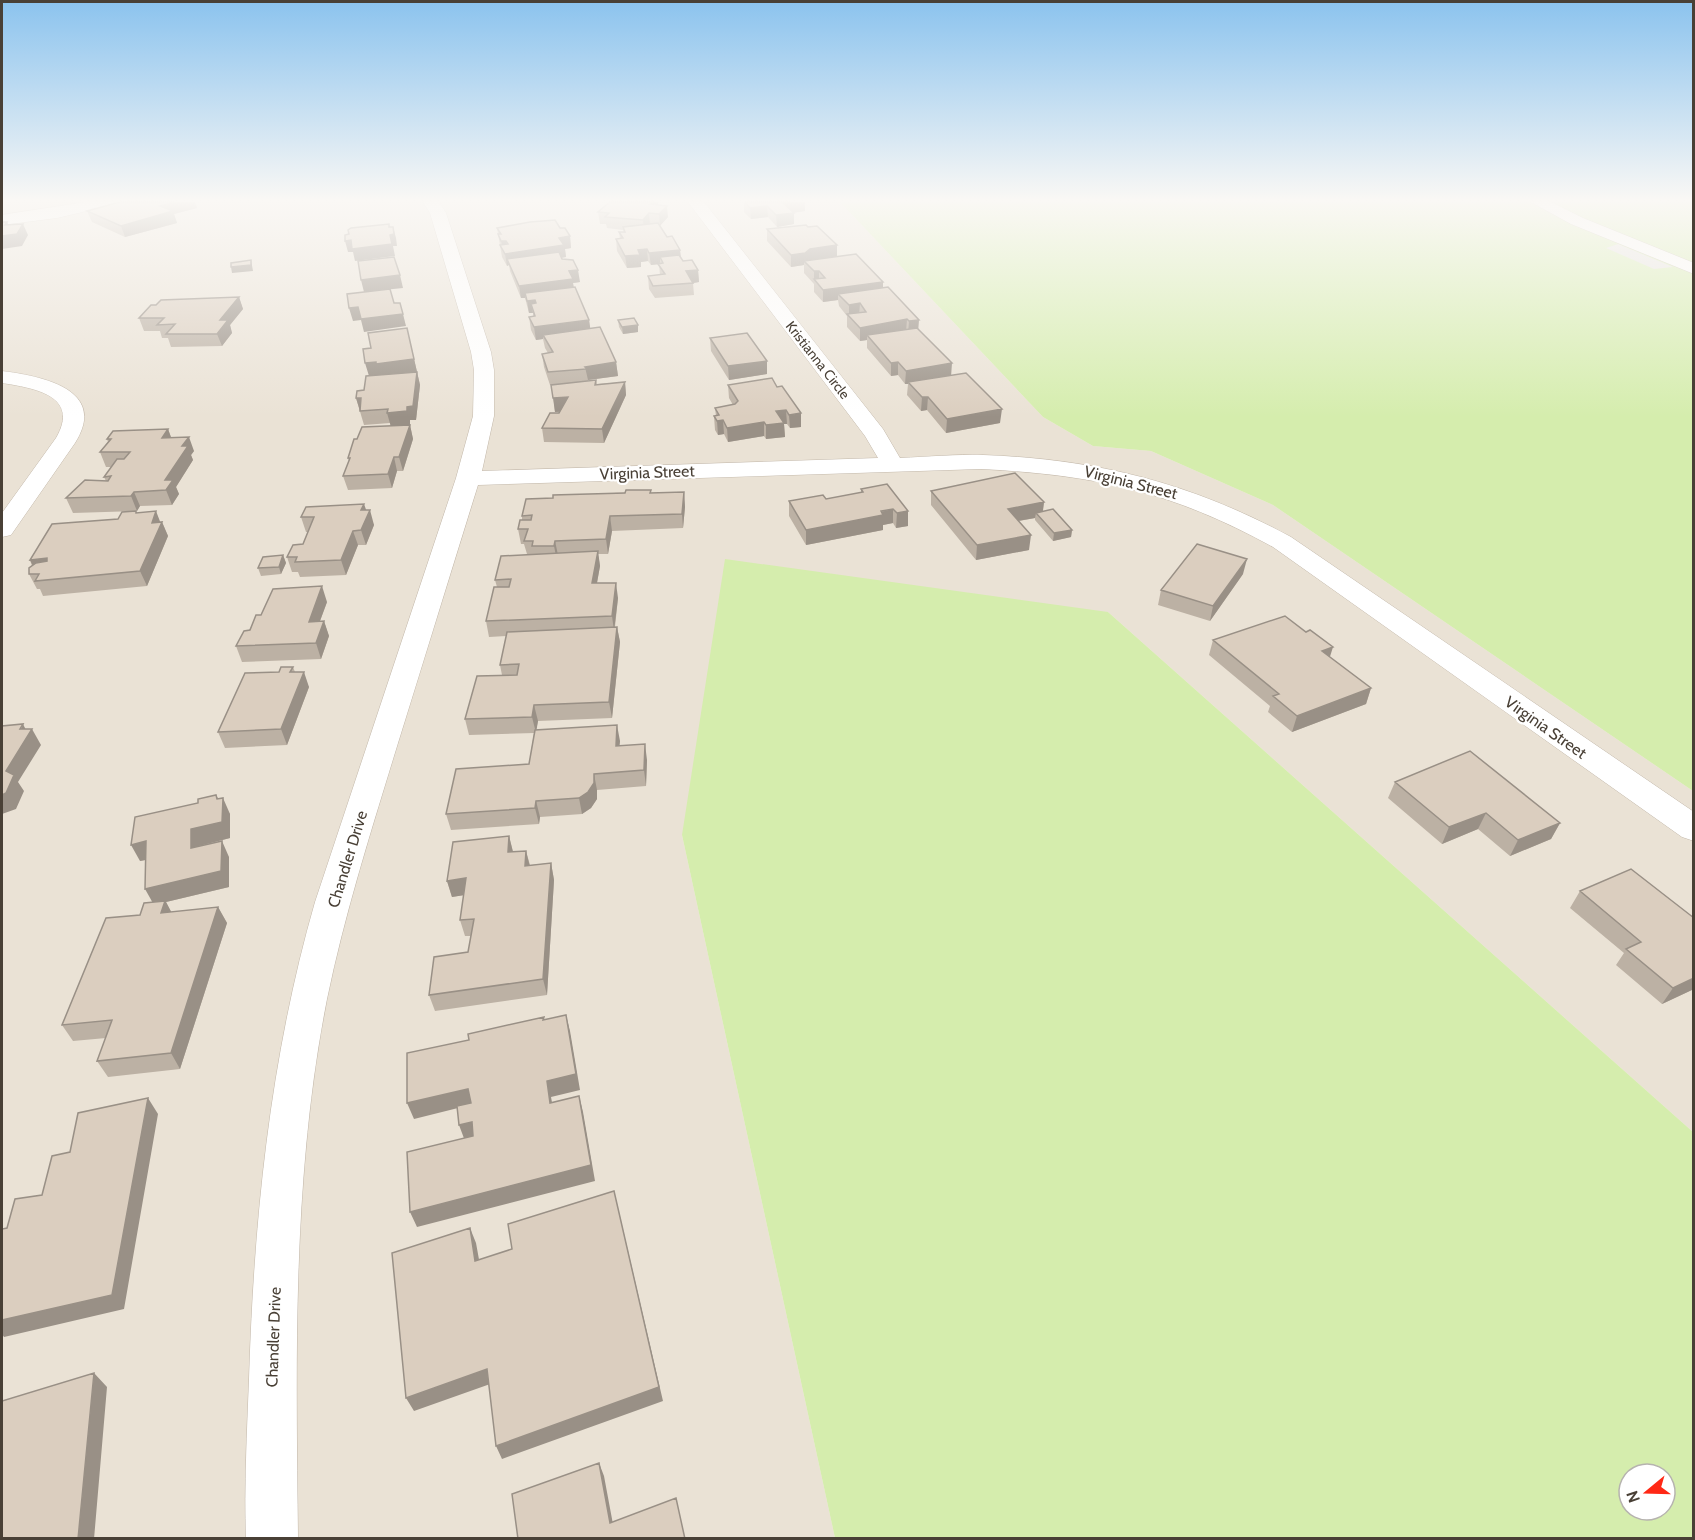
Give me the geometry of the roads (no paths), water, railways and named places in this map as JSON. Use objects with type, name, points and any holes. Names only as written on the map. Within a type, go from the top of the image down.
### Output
[{"type":"street","name":"Chandler Drive","points":[[272,1539],[272,1388],[276,1257],[287,1141],[302,1031],[345,862],[486,415],[485,372],[456,274]]},
{"type":"street","name":"Kristianna Circle","points":[[751,274],[875,434],[892,463]]},
{"type":"street","points":[[2,377],[27,381],[52,389],[72,406],[74,415],[67,438],[2,530]]},
{"type":"street","name":"Virginia Street","points":[[468,478],[981,462],[1058,466],[1132,479],[1212,505],[1244,520],[1282,543],[1694,829]]}]
